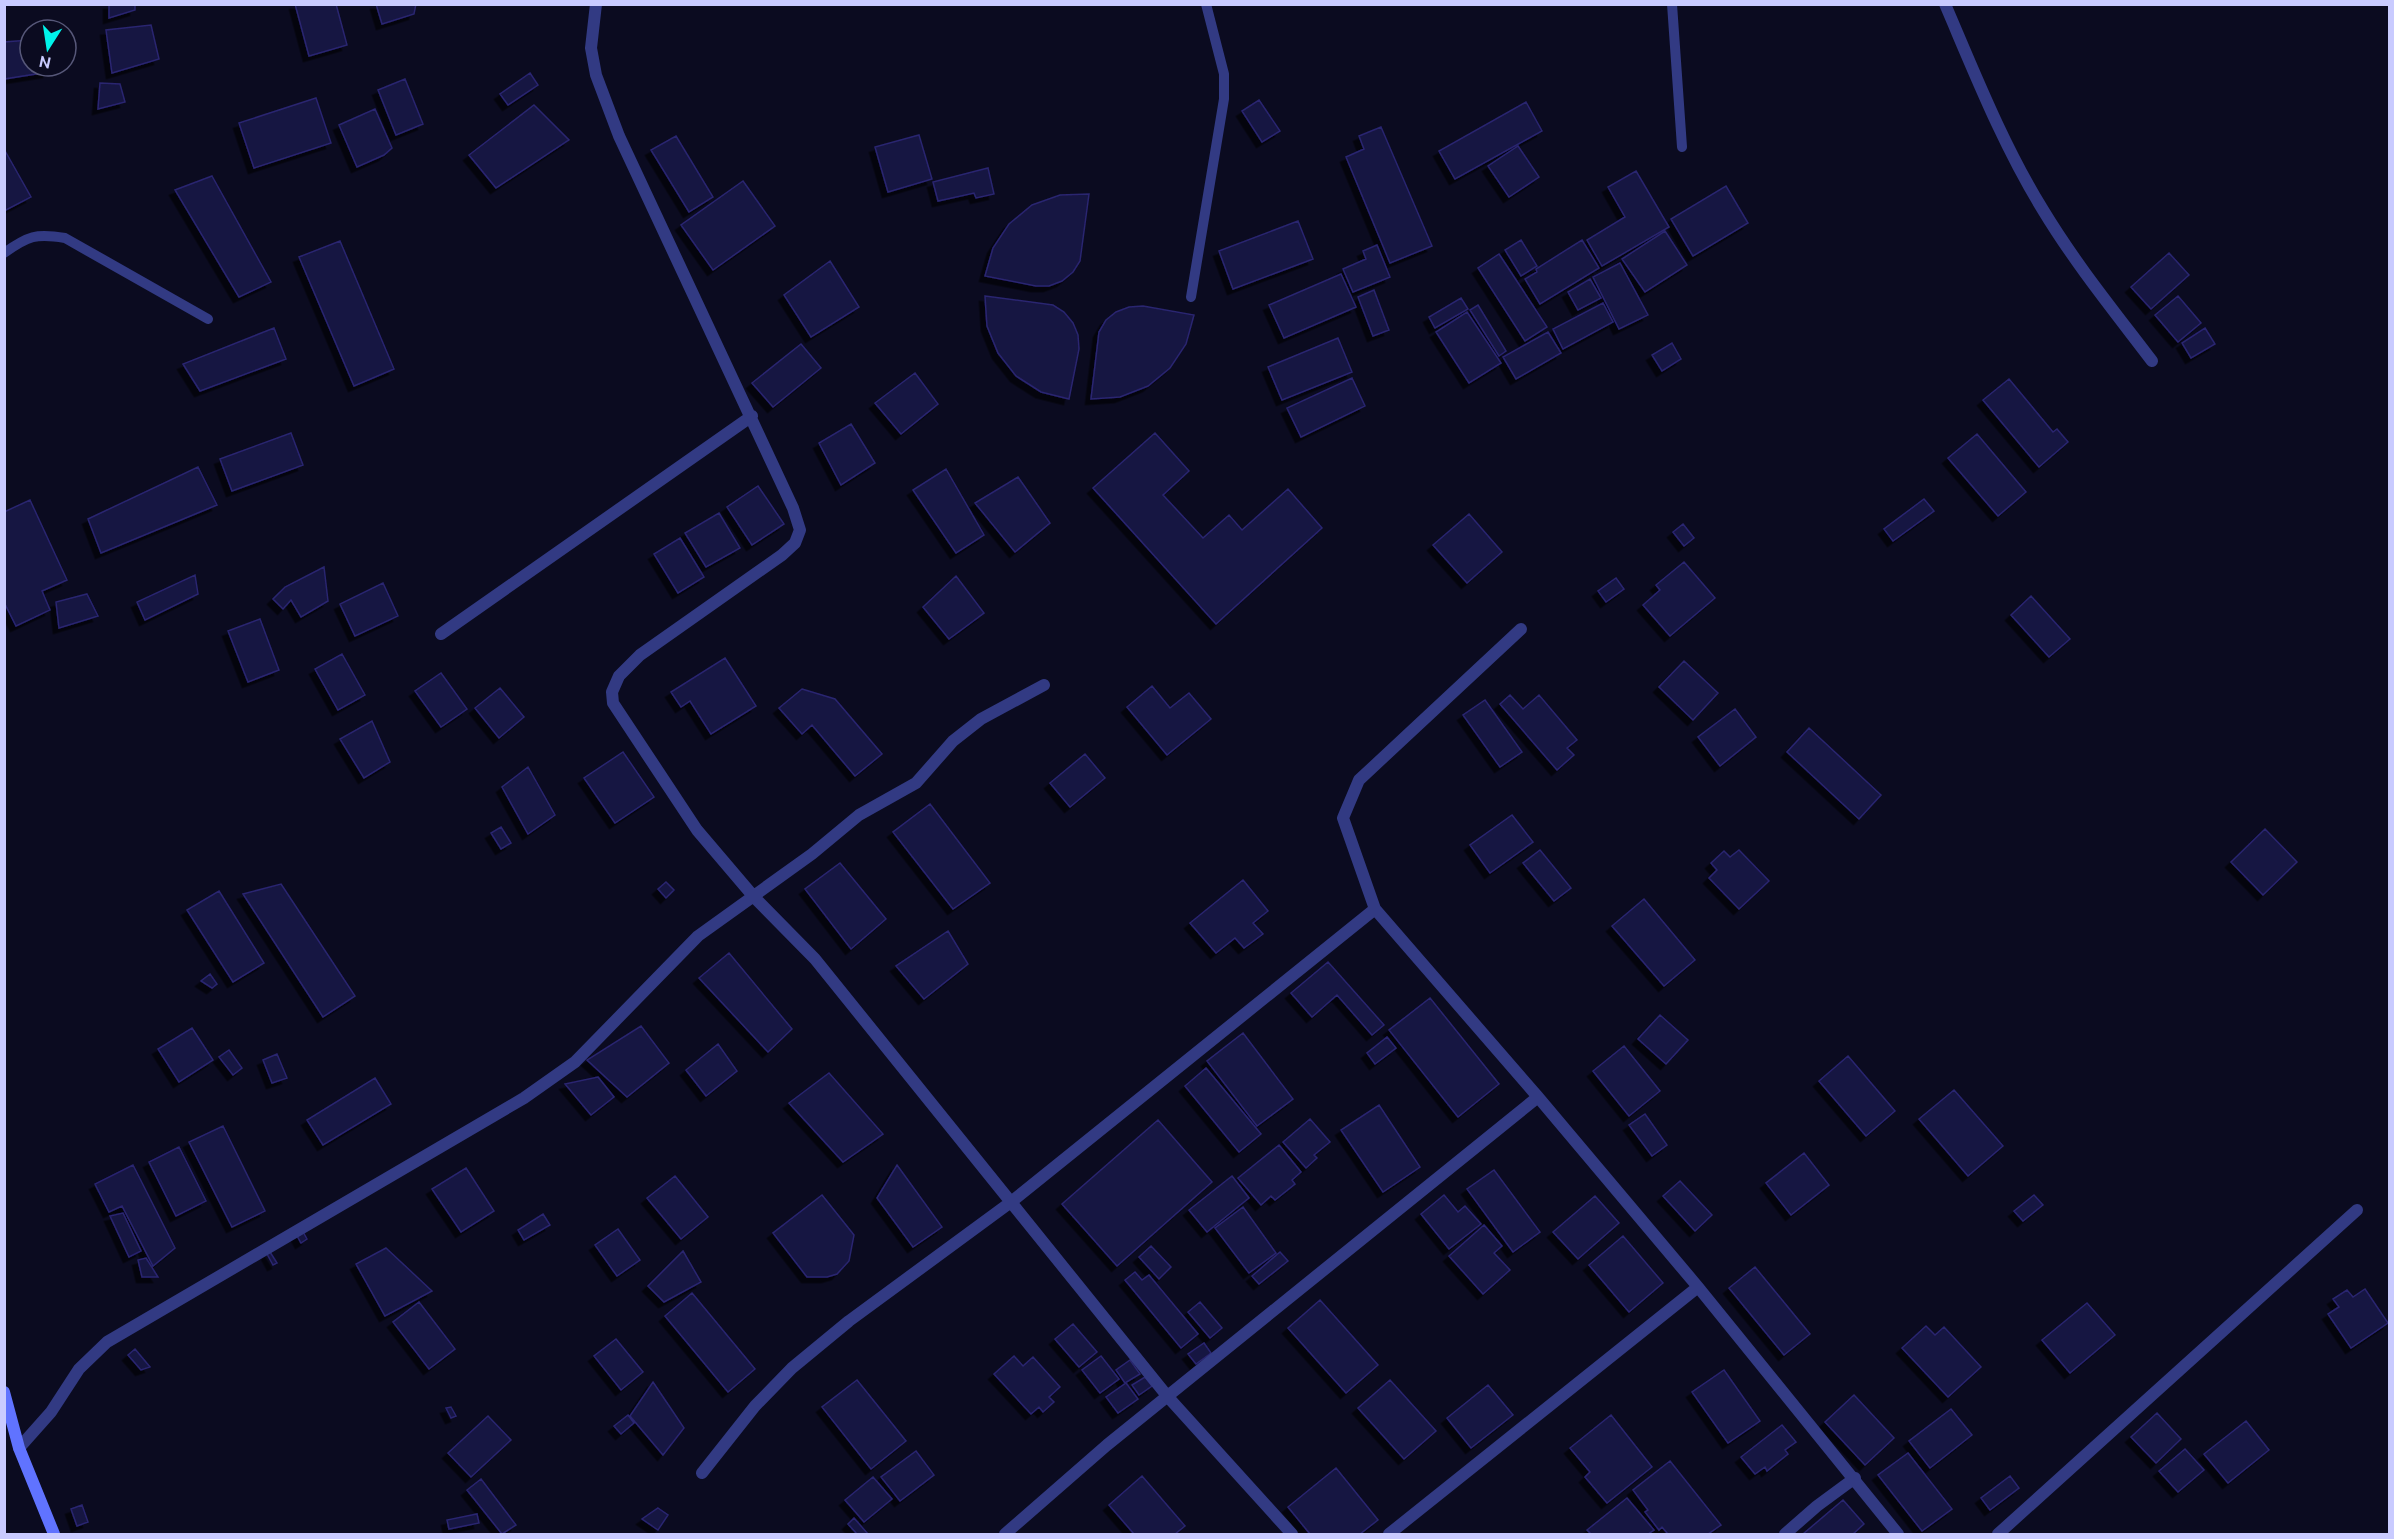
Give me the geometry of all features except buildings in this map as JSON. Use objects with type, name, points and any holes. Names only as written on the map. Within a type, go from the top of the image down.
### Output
[{"type":"main road","points":[[4,1392],[19,1448],[54,1534]]},
{"type":"street","points":[[596,4],[591,48],[596,75],[619,136],[752,416],[793,508],[800,530],[795,543],[640,655],[619,676],[612,692],[613,703],[663,782],[697,830],[754,897],[815,959],[1168,1397],[1292,1534]]},
{"type":"street","points":[[1945,4],[1999,128],[2042,209],[2082,270],[2152,361]]},
{"type":"street","points":[[441,634],[752,416]]},
{"type":"street","points":[[1521,629],[1359,780],[1343,818],[1375,909],[1698,1287],[1855,1478],[1898,1534]]},
{"type":"street","points":[[19,1448],[51,1412],[78,1369],[107,1342],[524,1098],[574,1062],[699,936],[754,897],[859,815],[916,783],[953,741],[981,719],[1044,685]]},
{"type":"street","points":[[702,1473],[755,1406],[792,1368],[849,1320],[1011,1202],[1375,909]]},
{"type":"street","points":[[1005,1534],[1061,1484],[1538,1097]]},
{"type":"street","points":[[1998,1534],[2357,1210]]},
{"type":"street","points":[[1389,1534],[1698,1287]]},
{"type":"street","points":[[1785,1534],[1817,1506],[1855,1478]]},
{"type":"lane","points":[[1191,297],[1224,99],[1224,74],[1206,4]]},
{"type":"lane","points":[[1672,4],[1682,147]]},
{"type":"lane","points":[[4,253],[27,237],[47,235],[65,238],[208,319]]}]
